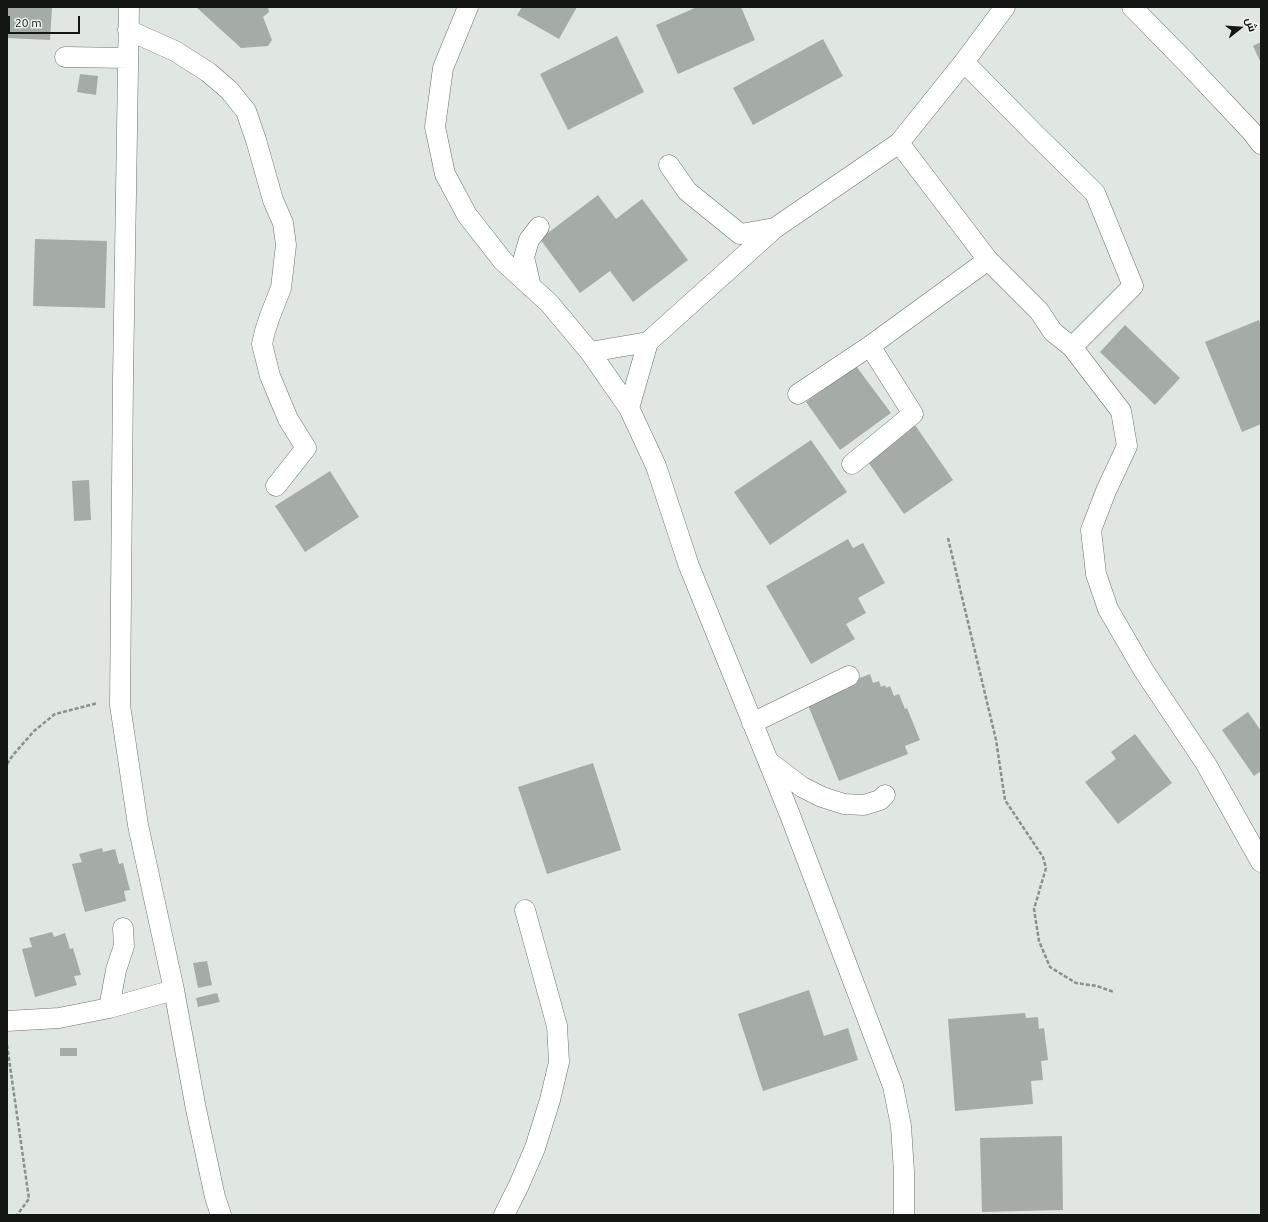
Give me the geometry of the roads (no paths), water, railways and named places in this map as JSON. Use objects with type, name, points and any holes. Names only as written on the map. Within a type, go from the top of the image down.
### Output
[{"type":"street","points":[[129,7],[122,394],[120,705],[138,825],[174,990],[196,1109],[220,1215]]},
{"type":"street","points":[[468,7],[443,68],[435,127],[445,174],[467,215],[503,261],[548,303],[590,352],[629,408],[656,466],[689,566],[790,815],[893,1086],[901,1126],[904,1172],[904,1215]]},
{"type":"street","points":[[629,408],[648,342],[775,228],[899,143],[964,62],[1005,7]]},
{"type":"street","points":[[1132,7],[1240,119],[1261,144]]},
{"type":"street","points":[[128,30],[175,50],[208,72],[229,90],[246,111],[273,200],[283,223],[286,245],[281,288],[270,316],[262,344],[265,358],[276,390],[288,419],[306,448],[276,486]]},
{"type":"street","points":[[65,57],[128,58]]},
{"type":"street","points":[[964,62],[1095,193],[1133,286],[1072,347]]},
{"type":"street","points":[[899,143],[988,260],[1038,311],[1053,332],[1072,347],[1121,411],[1127,446],[1106,491],[1091,530],[1096,574],[1108,609],[1144,671],[1206,764],[1261,862]]},
{"type":"street","points":[[669,165],[687,191],[740,234],[775,228]]},
{"type":"street","points":[[531,287],[524,257],[529,240],[539,227]]},
{"type":"street","points":[[798,394],[870,346],[988,260]]},
{"type":"street","points":[[590,352],[648,342]]},
{"type":"street","points":[[852,464],[914,414],[870,346]]},
{"type":"street","points":[[752,723],[849,676]]},
{"type":"street","points":[[768,762],[802,787],[822,797],[844,804],[864,805],[880,800],[886,794]]},
{"type":"street","points":[[504,1215],[519,1186],[535,1148],[550,1100],[559,1062],[557,1026],[524,910]]},
{"type":"street","points":[[109,1008],[116,970],[124,946],[123,928]]},
{"type":"street","points":[[7,1021],[59,1018],[109,1008],[174,990]]},
{"type":"street","points":[[904,1194],[911,1215]]}]
